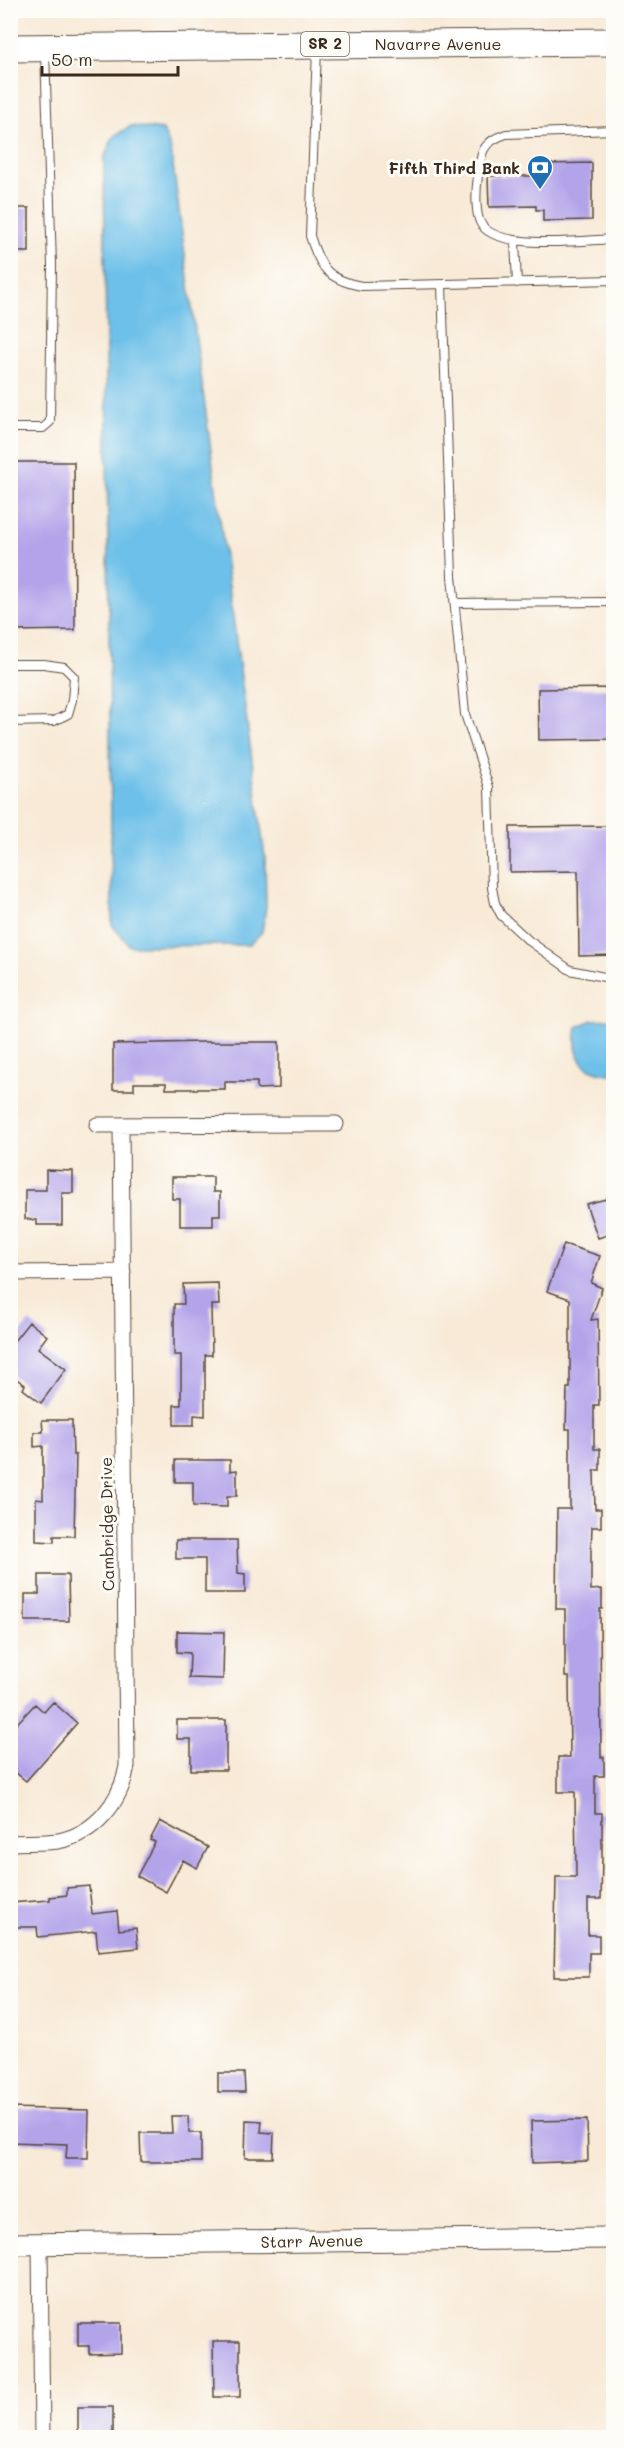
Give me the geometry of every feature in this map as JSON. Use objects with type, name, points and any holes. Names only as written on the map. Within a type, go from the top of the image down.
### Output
[{"type":"highway","name":"Navarre Avenue","points":[[10,48],[614,42]]},
{"type":"street","points":[[97,1125],[336,1124]]},
{"type":"street","name":"Cambridge Drive","points":[[10,1843],[60,1840],[81,1832],[105,1814],[115,1801],[126,1774],[128,1758],[121,1125]]},
{"type":"street","points":[[10,1273],[123,1272]]},
{"type":"street","name":"Starr Avenue","points":[[10,2244],[614,2238]]},
{"type":"street","points":[[40,2244],[42,2438]]},
{"type":"lane","points":[[317,45],[310,236],[316,257],[326,270],[342,283],[362,286],[614,280]]},
{"type":"lane","points":[[10,428],[43,428],[50,422],[52,265],[45,48]]},
{"type":"lane","points":[[614,130],[506,134],[490,140],[483,151],[476,186],[479,221],[485,229],[496,236],[515,242],[614,240]]},
{"type":"lane","points":[[515,242],[517,283]]},
{"type":"lane","points":[[442,285],[452,576],[465,714],[489,786],[492,888],[495,903],[501,915],[511,925],[570,970],[614,979]]},
{"type":"lane","points":[[455,603],[614,602]]},
{"type":"lane","points":[[10,664],[44,664],[64,667],[74,677],[68,714],[54,721],[10,722]]},
{"type":"water","points":[[131,126],[163,130],[171,150],[265,858],[266,907],[262,932],[249,945],[130,946],[112,925],[104,158],[114,136]]},
{"type":"water","points":[[613,1019],[613,1074],[602,1073],[586,1066],[581,1061],[576,1046],[577,1027],[592,1020]]},
{"type":"building","name":"Fifth Third Bank","points":[[592,163],[592,220],[543,221],[543,210],[536,210],[536,206],[489,207],[488,176],[536,176],[535,172],[542,172],[542,164]]},
{"type":"building","points":[[10,208],[29,208],[29,252],[10,252]]},
{"type":"building","points":[[10,462],[74,462],[75,630],[10,631]]},
{"type":"building","points":[[614,688],[614,739],[539,740],[538,689]]},
{"type":"building","points":[[614,826],[614,955],[579,956],[578,871],[510,872],[510,827]]},
{"type":"building","points":[[279,1042],[279,1088],[257,1089],[257,1082],[225,1082],[225,1089],[166,1089],[166,1083],[134,1083],[134,1090],[113,1090],[113,1044]]},
{"type":"building","points":[[46,1170],[73,1171],[73,1193],[62,1193],[62,1225],[37,1225],[37,1220],[25,1219],[25,1190],[46,1190]]},
{"type":"building","points":[[172,1177],[213,1177],[213,1192],[220,1192],[220,1215],[213,1215],[213,1226],[180,1226],[180,1199],[172,1199]]},
{"type":"building","points":[[614,1197],[614,1233],[598,1238],[586,1204]]},
{"type":"building","points":[[564,1244],[600,1256],[591,1283],[602,1288],[591,1320],[598,1319],[599,1405],[594,1405],[594,1449],[600,1449],[600,1470],[594,1470],[595,1509],[601,1509],[601,1527],[592,1527],[591,1590],[602,1589],[602,1609],[600,1609],[601,1757],[604,1757],[604,1776],[595,1776],[595,1813],[602,1813],[601,1899],[588,1899],[588,1935],[599,1935],[599,1953],[589,1953],[589,1977],[554,1977],[556,1877],[576,1877],[575,1792],[558,1792],[558,1757],[570,1757],[569,1677],[565,1677],[565,1609],[556,1609],[557,1509],[570,1509],[570,1429],[566,1429],[567,1388],[570,1388],[570,1299],[547,1291]]},
{"type":"building","points":[[218,1283],[219,1305],[211,1305],[212,1355],[205,1355],[205,1416],[194,1415],[194,1425],[174,1425],[174,1405],[181,1405],[181,1355],[174,1355],[174,1304],[184,1304],[183,1284]]},
{"type":"building","points":[[29,1322],[47,1336],[38,1348],[66,1369],[41,1403],[23,1389],[25,1385],[10,1374],[10,1346]]},
{"type":"building","points":[[42,1420],[72,1420],[73,1455],[76,1455],[74,1536],[54,1536],[54,1542],[36,1541],[36,1499],[43,1500],[43,1446],[34,1447],[34,1432],[43,1432]]},
{"type":"building","points":[[175,1460],[230,1460],[230,1471],[237,1470],[237,1496],[227,1496],[227,1507],[193,1506],[193,1482],[175,1482]]},
{"type":"building","points":[[176,1540],[237,1540],[238,1573],[245,1574],[245,1593],[205,1593],[205,1559],[176,1559]]},
{"type":"building","points":[[39,1575],[68,1575],[69,1621],[25,1621],[25,1594],[39,1594]]},
{"type":"building","points":[[177,1631],[224,1632],[223,1679],[189,1678],[190,1653],[177,1652]]},
{"type":"building","points":[[53,1702],[77,1723],[26,1781],[10,1768],[10,1731],[35,1704],[44,1712]]},
{"type":"building","points":[[177,1720],[226,1720],[226,1770],[191,1770],[191,1739],[177,1739]]},
{"type":"building","points":[[160,1821],[208,1847],[197,1868],[183,1860],[166,1892],[137,1876],[155,1842],[150,1840]]},
{"type":"building","points":[[89,1886],[92,1914],[117,1911],[119,1930],[136,1928],[138,1948],[98,1952],[96,1931],[38,1937],[37,1927],[10,1927],[10,1903],[50,1900],[50,1897],[67,1895],[67,1888]]},
{"type":"building","points":[[218,2073],[244,2073],[245,2092],[218,2092]]},
{"type":"building","points":[[10,2108],[89,2110],[88,2158],[66,2158],[67,2144],[10,2142]]},
{"type":"building","points":[[171,2116],[188,2116],[189,2133],[201,2133],[201,2162],[141,2162],[140,2133],[172,2133]]},
{"type":"building","points":[[246,2120],[262,2121],[261,2132],[274,2133],[273,2158],[245,2158]]},
{"type":"building","points":[[587,2120],[588,2161],[532,2163],[531,2121]]},
{"type":"building","points":[[78,2323],[121,2323],[121,2353],[89,2354],[89,2346],[78,2346]]},
{"type":"building","points":[[213,2341],[240,2341],[240,2397],[214,2397]]},
{"type":"building","points":[[78,2407],[113,2407],[113,2433],[78,2433]]},
{"type":"place","name":"Fifth Third Bank","points":[[540,191]]}]
